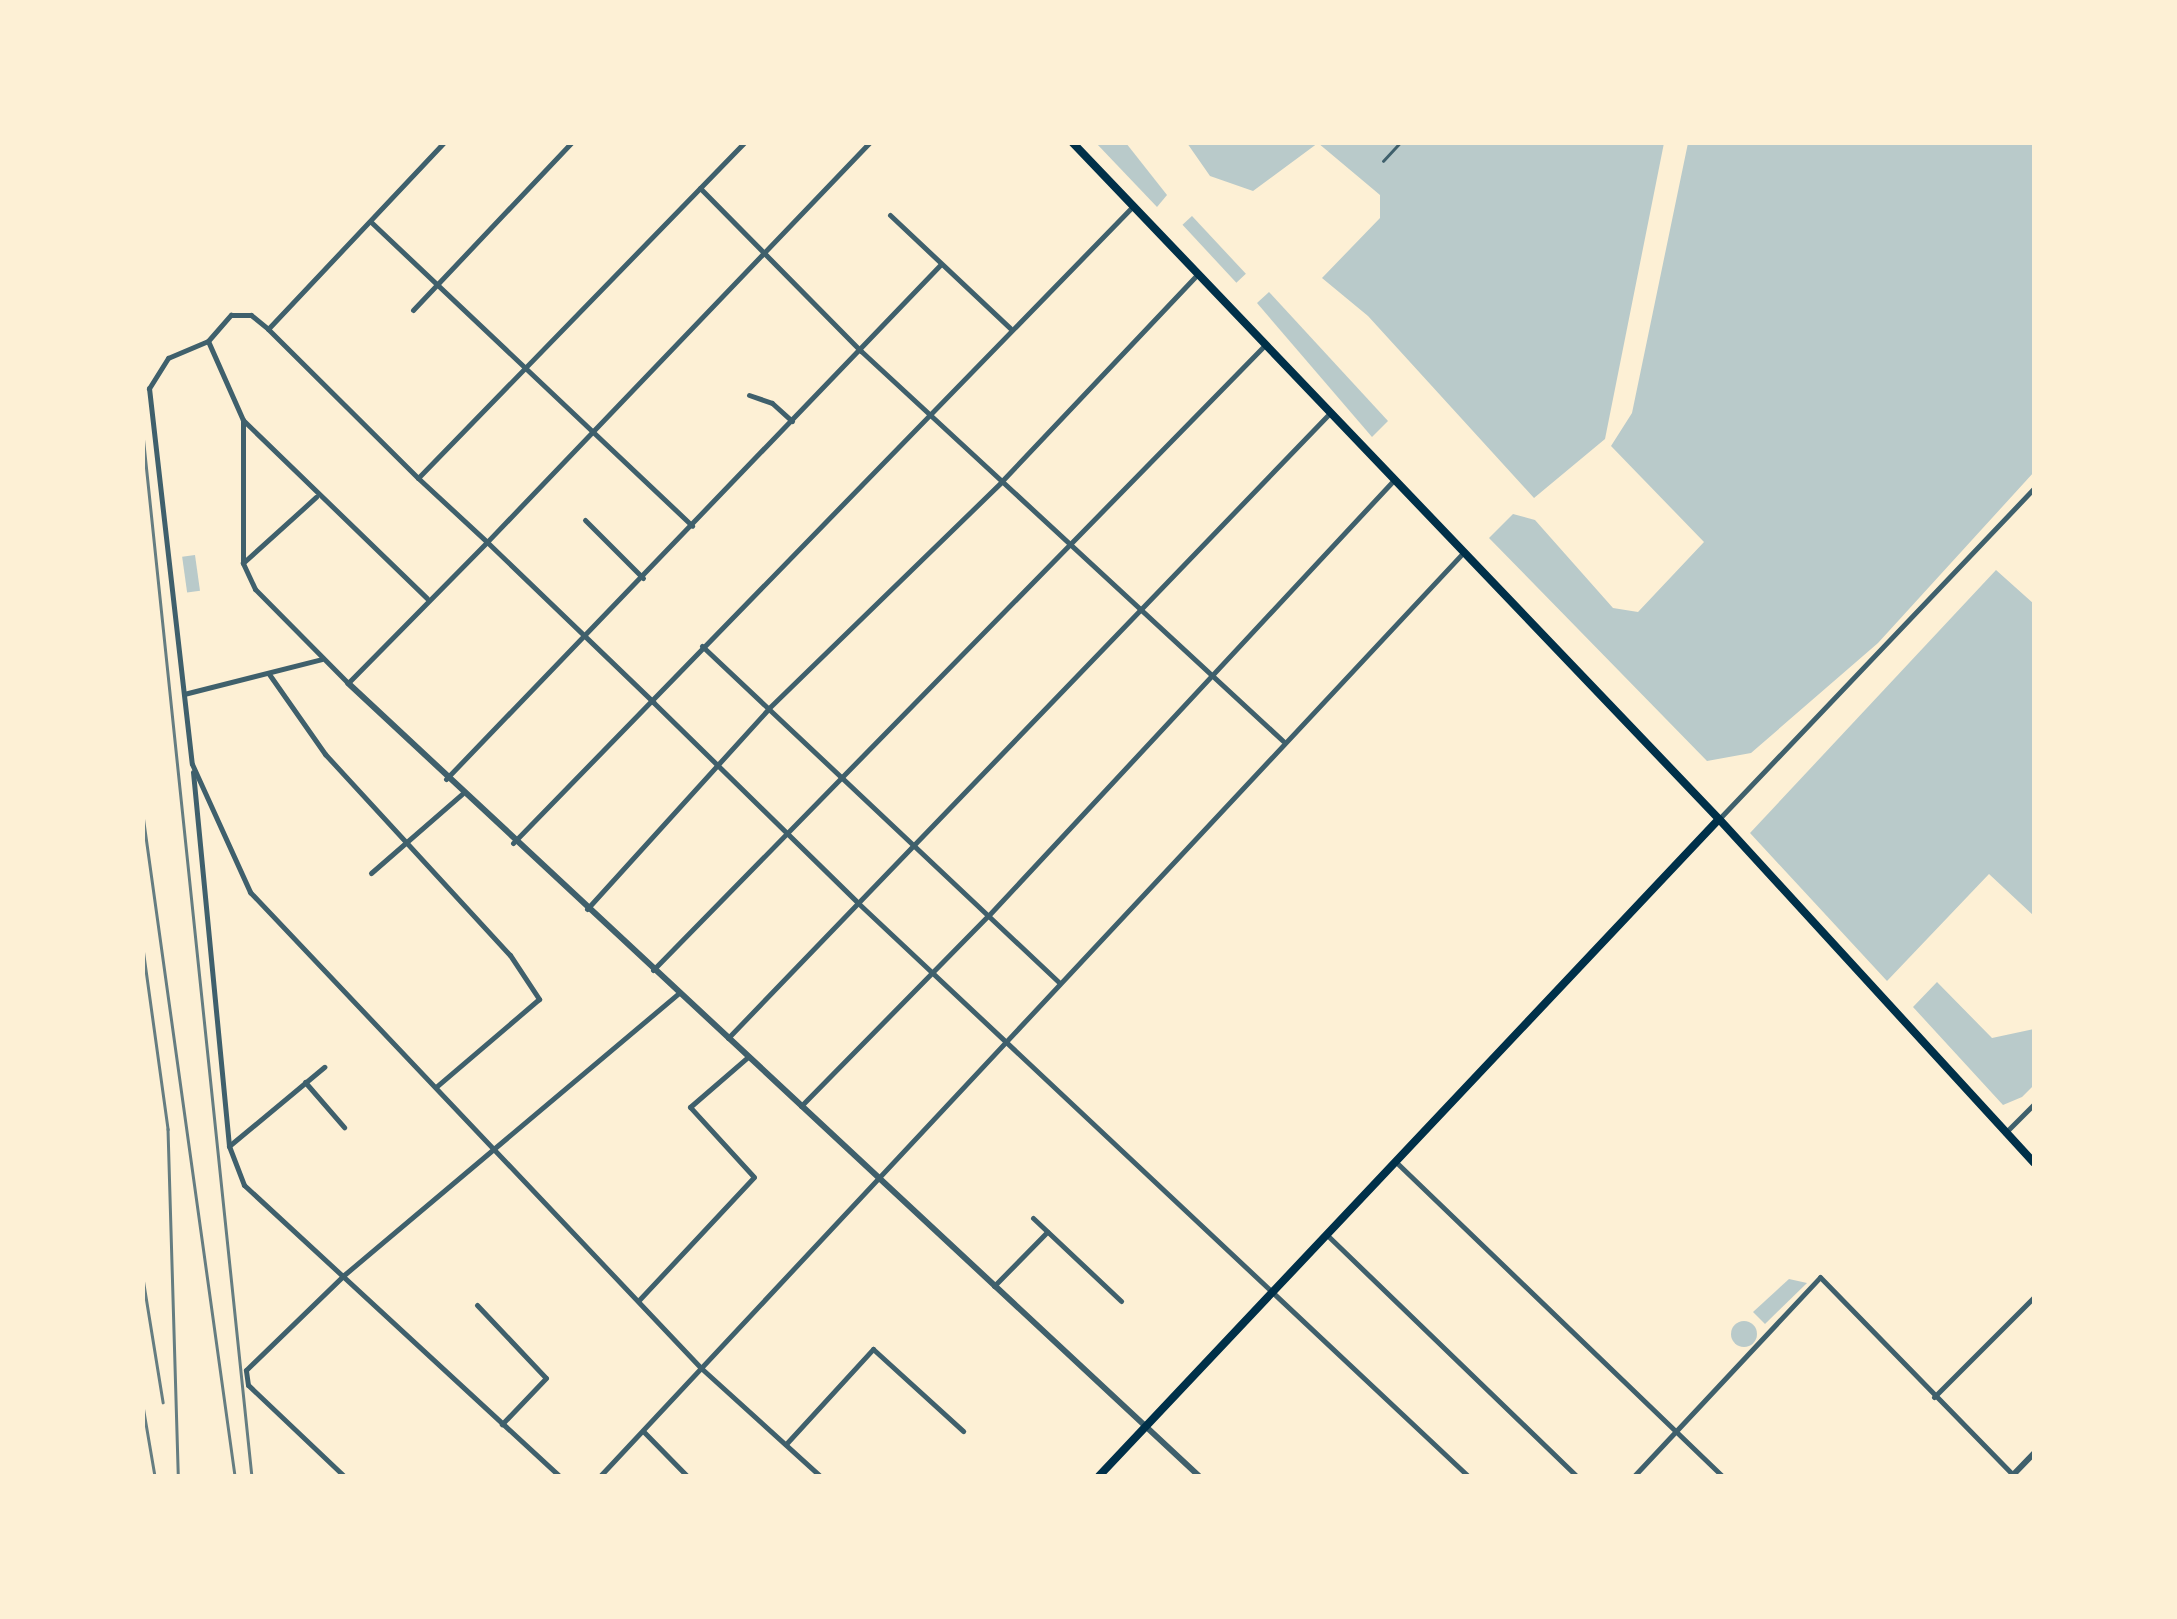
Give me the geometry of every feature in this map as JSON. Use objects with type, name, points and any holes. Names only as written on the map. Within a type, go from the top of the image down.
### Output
[{"type":"main road","points":[[1072,142],[1719,819],[2034,1164]]},
{"type":"main road","points":[[1099,1476],[1719,819]]},
{"type":"street","points":[[413,310],[572,142]]},
{"type":"street","points":[[418,478],[745,142]]},
{"type":"street","points":[[348,683],[870,142]]},
{"type":"street","points":[[268,328],[371,222],[439,144]]},
{"type":"street","points":[[700,188],[861,351],[1001,482],[1074,543],[1283,741]]},
{"type":"street","points":[[512,843],[653,702],[702,646],[1010,328],[1134,206]]},
{"type":"street","points":[[890,215],[1010,328]]},
{"type":"street","points":[[371,222],[692,526]]},
{"type":"street","points":[[446,779],[586,639],[941,264]]},
{"type":"street","points":[[587,910],[769,708],[1001,482],[1198,274]]},
{"type":"street","points":[[559,1476],[244,1186],[229,1146],[192,764],[148,388],[168,358],[208,341],[231,315],[251,315],[268,328],[856,902],[932,969],[1468,1476]]},
{"type":"street","points":[[208,341],[243,420],[316,497],[427,598]]},
{"type":"street","points":[[654,970],[1266,344]]},
{"type":"street","points":[[749,395],[772,403],[793,422]]},
{"type":"street","points":[[728,1038],[1330,414]]},
{"type":"street","points":[[243,420],[243,563],[255,589],[322,660],[512,843],[679,992],[1199,1476]]},
{"type":"street","points":[[800,1106],[988,916],[1393,481]]},
{"type":"street","points":[[1719,819],[2034,488]]},
{"type":"street","points":[[243,563],[316,497]]},
{"type":"street","points":[[585,520],[643,578]]},
{"type":"street","points":[[600,1476],[1283,741],[1462,554]]},
{"type":"street","points":[[702,646],[1058,982]]},
{"type":"street","points":[[184,694],[322,660]]},
{"type":"street","points":[[269,674],[326,754],[404,845],[510,955],[538,998],[436,1088]]},
{"type":"street","points":[[192,764],[250,892],[700,1368],[820,1476]]},
{"type":"street","points":[[371,873],[462,794]]},
{"type":"street","points":[[344,1476],[248,1386],[246,1370],[344,1275],[679,992]]},
{"type":"street","points":[[638,1300],[689,1254],[754,1177],[690,1107],[748,1057]]},
{"type":"street","points":[[229,1146],[324,1067]]},
{"type":"street","points":[[305,1082],[344,1128]]},
{"type":"street","points":[[2006,1133],[2034,1104]]},
{"type":"street","points":[[1396,1161],[1722,1476]]},
{"type":"street","points":[[1033,1218],[1122,1302]]},
{"type":"street","points":[[994,1286],[1047,1232]]},
{"type":"street","points":[[1326,1234],[1577,1476]]},
{"type":"street","points":[[1634,1476],[1820,1277],[2013,1476],[2034,1453]]},
{"type":"street","points":[[1934,1397],[2034,1297]]},
{"type":"street","points":[[477,1305],[546,1378],[502,1424]]},
{"type":"street","points":[[786,1444],[874,1350],[963,1431]]},
{"type":"street","points":[[643,1431],[687,1476]]},
{"type":"lane","points":[[1383,161],[1401,142]]},
{"type":"shaded area","points":[[1096,143],[1126,143],[1167,195],[1157,207]]},
{"type":"shaded area","points":[[1187,143],[1318,143],[1253,191],[1210,176]]},
{"type":"shaded area","points":[[1318,143],[1664,143],[1605,439],[1534,498],[1368,316],[1322,278],[1380,218],[1380,195]]},
{"type":"shaded area","points":[[1688,143],[2034,143],[2034,472],[1878,643],[1751,753],[1707,761],[1489,538],[1513,514],[1535,520],[1613,608],[1638,612],[1704,542],[1611,446],[1632,413]]},
{"type":"shaded area","points":[[1192,216],[1246,274],[1236,283],[1182,225]]},
{"type":"shaded area","points":[[1269,292],[1388,421],[1372,437],[1257,303]]},
{"type":"shaded area","points":[[195,555],[200,591],[187,592],[182,557]]},
{"type":"shaded area","points":[[1996,570],[2034,604],[2034,916],[1989,874],[1887,981],[1750,833]]},
{"type":"shaded area","points":[[1937,982],[1992,1038],[2034,1029],[2034,1085],[2022,1097],[2003,1105],[1913,1007]]},
{"type":"shaded area","points":[[1789,1279],[1807,1283],[1765,1324],[1753,1312]]},
{"type":"shaded area","points":[[1744,1321],[1753,1325],[1757,1334],[1753,1343],[1744,1347],[1735,1343],[1731,1334],[1735,1325]]},
{"type":"railway","points":[[142,425],[252,1476]]},
{"type":"railway","points":[[142,808],[235,1476]]},
{"type":"railway","points":[[142,941],[168,1129],[178,1476]]},
{"type":"railway","points":[[142,1272],[163,1402]]},
{"type":"railway","points":[[142,1400],[155,1476]]}]
